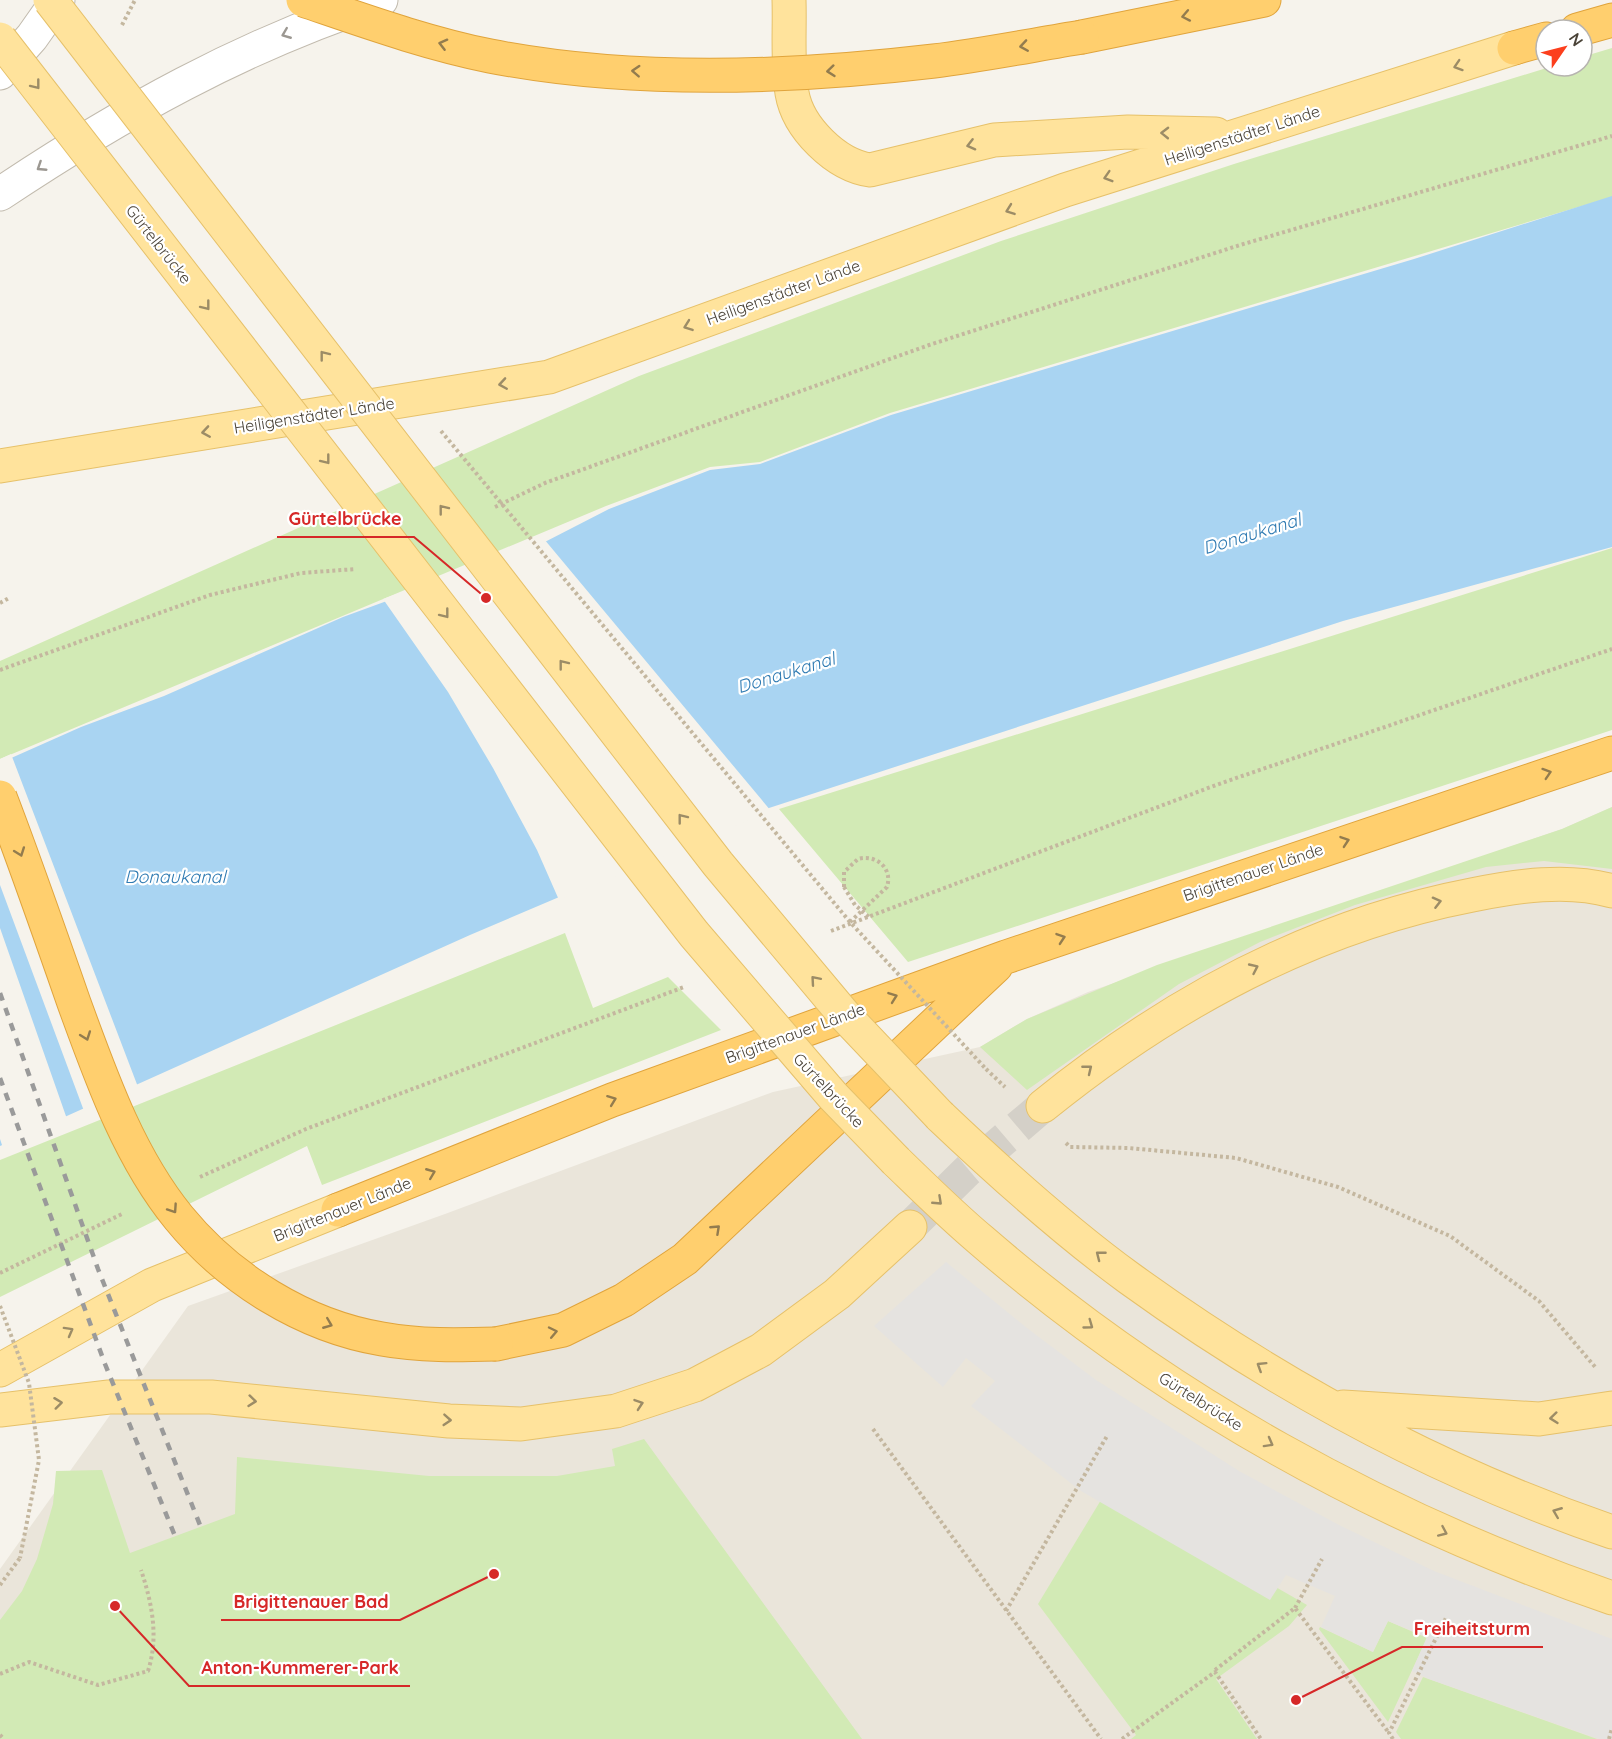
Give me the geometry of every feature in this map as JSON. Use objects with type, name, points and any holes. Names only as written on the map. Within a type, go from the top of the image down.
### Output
[{"type":"highway","points":[[303,0],[403,34],[491,56],[595,69],[692,74],[815,72],[935,61],[1082,37],[1264,0]]},
{"type":"highway","points":[[1594,25],[1612,20]]},
{"type":"highway","name":"Heiligenstädter Lände","points":[[1514,48],[1534,42]]},
{"type":"highway","name":"Brigittenauer Lände","points":[[338,1210],[612,1100],[1006,957],[1612,753]]},
{"type":"highway","points":[[0,797],[95,1061],[138,1153],[179,1218],[225,1264],[273,1299],[330,1326],[382,1339],[439,1345],[496,1344],[563,1330],[624,1300],[685,1259],[1006,957]]},
{"type":"main road","points":[[50,0],[718,864],[847,1018],[940,1116],[1006,1178],[1127,1277],[1201,1328],[1329,1406],[1404,1446],[1491,1485],[1612,1532]]},
{"type":"main road","points":[[789,0],[792,94],[812,132],[823,146],[853,167],[870,170],[994,140],[1128,132],[1245,135]]},
{"type":"main road","name":"Gürtelbrücke","points":[[0,39],[694,934],[803,1062],[896,1161],[981,1241],[1061,1305],[1137,1360],[1229,1421],[1398,1512],[1480,1549],[1612,1598]]},
{"type":"main road","name":"Heiligenstädter Lände","points":[[0,466],[549,377],[1065,190],[1245,135],[1514,48]]},
{"type":"main road","points":[[1043,1106],[1098,1061],[1162,1018],[1232,978],[1296,948],[1368,922],[1438,901],[1500,889],[1557,885],[1612,891]]},
{"type":"main road","name":"Brigittenauer Lände","points":[[0,1370],[152,1285],[338,1210]]},
{"type":"main road","points":[[0,1410],[109,1397],[211,1397],[449,1421],[521,1424],[616,1412],[695,1385],[761,1350],[837,1294],[910,1227]]},
{"type":"main road","points":[[1329,1406],[1539,1419],[1612,1408]]},
{"type":"street","points":[[0,73],[32,37],[58,0]]},
{"type":"street","points":[[0,194],[158,95],[270,40],[381,0]]},
{"type":"path","points":[[120,28],[135,0]]},
{"type":"path","points":[[519,495],[545,483],[928,345],[1240,245],[1612,136]]},
{"type":"path","points":[[436,424],[850,922],[986,1069]]},
{"type":"path","points":[[0,670],[210,595],[301,573],[357,569]]},
{"type":"path","points":[[0,603],[9,598]]},
{"type":"path","points":[[850,922],[887,887],[890,879],[881,863],[873,859],[858,859],[844,872],[844,887],[855,905],[868,917]]},
{"type":"path","points":[[1070,1147],[1129,1148],[1236,1158],[1348,1192],[1450,1236],[1539,1301],[1602,1375]]},
{"type":"path","points":[[0,1306],[29,1383],[39,1460],[20,1558],[0,1585]]},
{"type":"path","points":[[873,1429],[1101,1739]]},
{"type":"path","points":[[1006,1611],[1107,1436]]},
{"type":"path","points":[[1215,1670],[1295,1608],[1322,1559]]},
{"type":"path","points":[[0,1674],[29,1662],[98,1685],[148,1671],[153,1656],[154,1634],[148,1593],[141,1570]]},
{"type":"path","points":[[1295,1608],[1393,1739]]},
{"type":"path","points":[[1389,1733],[1447,1616]]},
{"type":"path","points":[[1122,1739],[1215,1672],[1262,1739]]},
{"type":"path","points":[[1609,1739],[1612,1728]]},
{"type":"path","points":[[0,1736],[4,1739]]},
{"type":"shaded area","points":[[1612,807],[1612,1739],[0,1739],[0,1569],[188,1306],[445,1214],[773,1092],[980,1047],[1027,1019],[1088,992],[1562,829]]},
{"type":"shaded area","points":[[946,1262],[1096,1380],[1239,1471],[1339,1525],[1434,1571],[1612,1639],[1612,1739],[1599,1739],[1429,1679],[1412,1671],[1427,1637],[1388,1621],[1373,1652],[1321,1627],[1335,1596],[1286,1575],[1270,1600],[1081,1491],[971,1406],[995,1381],[966,1358],[943,1387],[874,1326]]},
{"type":"green space","points":[[1612,48],[1612,197],[890,413],[760,462],[710,467],[606,506],[0,759],[0,661],[639,376],[1001,241],[1234,164],[1534,72],[1534,78],[1594,78],[1594,53]]},
{"type":"green space","points":[[1612,548],[1612,730],[908,962],[779,809]]},
{"type":"green space","points":[[1612,807],[1612,869],[1544,861],[1486,867],[1355,905],[1260,942],[1179,984],[1027,1090],[980,1047],[1027,1019],[1157,965],[1562,829]]},
{"type":"green space","points":[[565,933],[593,1008],[668,977],[721,1030],[322,1185],[307,1146],[0,1297],[0,1160]]},
{"type":"green space","points":[[644,1439],[862,1739],[0,1739],[0,1620],[22,1591],[37,1559],[53,1504],[56,1471],[102,1470],[130,1553],[235,1514],[237,1457],[429,1476],[557,1476],[615,1466],[612,1449]]},
{"type":"green space","points":[[1107,1490],[1307,1605],[1289,1626],[1216,1679],[1257,1739],[1131,1739],[1136,1735],[1038,1604]]},
{"type":"green space","points":[[1388,1621],[1427,1638],[1388,1722],[1319,1629],[1320,1627],[1373,1652]]},
{"type":"green space","points":[[1423,1677],[1597,1739],[1401,1739],[1396,1732]]},
{"type":"water","name":"Donaukanal","points":[[1612,196],[1612,547],[1343,621],[769,808],[470,935],[0,1146],[0,763],[81,727],[164,696],[343,617],[537,546],[609,509],[710,470],[760,464],[891,415],[1414,259]]},
{"type":"pier","points":[[544,539],[771,811],[559,900],[537,850],[493,768],[448,692],[383,599]]},
{"type":"pier","points":[[11,754],[138,1087],[84,1111],[0,885],[0,759]]},
{"type":"pier","points":[[0,928],[67,1119],[3,1148],[0,1139]]},
{"type":"tunnel","points":[[910,1227],[967,1171],[1043,1106]]},
{"type":"railway","points":[[0,993],[98,1269],[200,1525]]},
{"type":"railway","points":[[0,1078],[105,1364],[175,1536]]},
{"type":"place","name":"Gürtelbrücke","points":[[486,598]]},
{"type":"place","name":"Brigittenauer Bad","points":[[494,1574]]},
{"type":"place","name":"Anton-Kummerer-Park","points":[[115,1606]]},
{"type":"place","name":"Freiheitsturm","points":[[1296,1700]]}]
